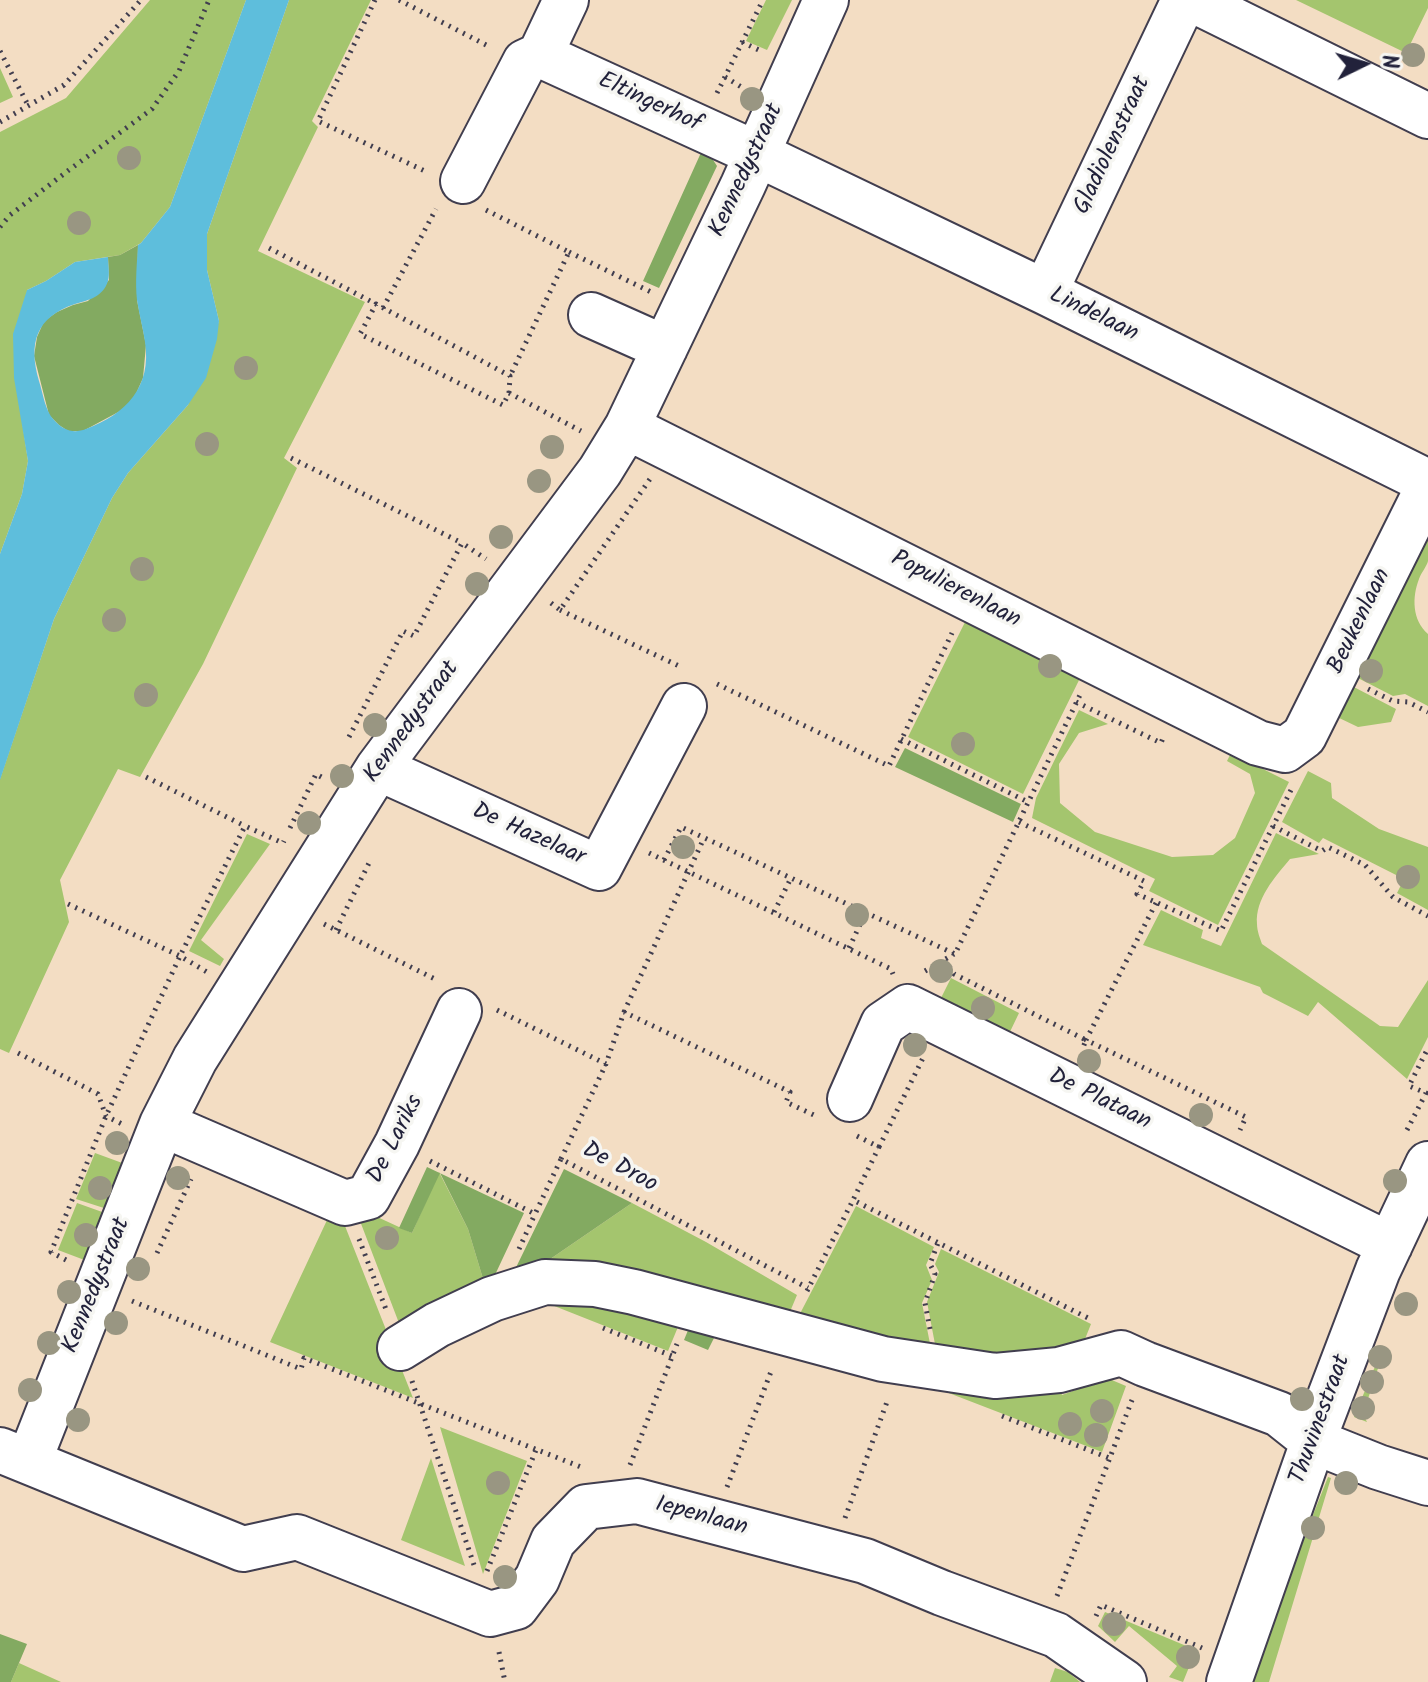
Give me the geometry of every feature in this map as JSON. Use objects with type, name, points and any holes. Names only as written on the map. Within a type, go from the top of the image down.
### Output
[{"type":"street","points":[[451,192],[566,0]]},
{"type":"street","name":"Kennedystraat","points":[[15,1456],[102,1276],[159,1132],[195,1059],[378,768],[600,471],[621,438],[757,154],[826,0]]},
{"type":"street","name":"Gladiolenstraat","points":[[1045,292],[1184,0]]},
{"type":"street","points":[[1193,0],[1424,106]]},
{"type":"street","name":"Eltingerhof","points":[[532,58],[757,154]]},
{"type":"street","name":"Lindelaan","points":[[757,154],[1045,292],[1428,485]]},
{"type":"street","points":[[591,315],[665,348]]},
{"type":"street","name":"Populierenlaan","points":[[621,438],[969,598],[1258,743],[1285,750]]},
{"type":"street","name":"Beukenlaan","points":[[1285,750],[1304,736],[1428,485]]},
{"type":"street","name":"De Hazelaar","points":[[378,768],[599,868],[694,686]]},
{"type":"street","name":"De Lariks","points":[[159,1132],[345,1203],[368,1197],[397,1144],[465,1000]]},
{"type":"street","points":[[843,1118],[883,1024],[924,1015]]},
{"type":"street","name":"De Plataan","points":[[924,1015],[1390,1245]]},
{"type":"street","name":"Thuvinestraat","points":[[1229,1682],[1313,1441],[1378,1270],[1428,1164]]},
{"type":"street","points":[[400,1348],[437,1325],[492,1299],[545,1282],[595,1284],[883,1359],[995,1376],[1133,1358],[1279,1414],[1313,1441],[1428,1483]]},
{"type":"street","points":[[15,1456],[243,1549],[297,1537],[486,1600]]},
{"type":"street","name":"Iepenlaan","points":[[486,1600],[516,1607],[537,1579],[553,1541],[586,1507],[631,1480],[714,1521],[865,1561],[1056,1635],[1124,1682]]},
{"type":"path","points":[[0,122],[64,85],[141,0]]},
{"type":"path","points":[[0,227],[10,215],[152,109],[179,71],[209,0]]},
{"type":"path","points":[[399,0],[499,52],[532,58]]},
{"type":"path","points":[[742,42],[765,53]]},
{"type":"path","points":[[0,51],[29,107]]},
{"type":"path","points":[[383,308],[451,192]]},
{"type":"path","points":[[269,248],[376,304],[510,376],[509,393],[503,405],[360,334],[376,304]]},
{"type":"path","points":[[569,252],[684,308]]},
{"type":"path","points":[[509,393],[621,438]]},
{"type":"path","points":[[291,458],[462,543]]},
{"type":"path","points":[[560,610],[694,686],[889,766],[969,598]]},
{"type":"path","points":[[664,860],[681,827],[955,954],[1096,662]]},
{"type":"path","points":[[1335,673],[1393,701],[1408,702],[1428,712]]},
{"type":"path","points":[[901,739],[1028,802]]},
{"type":"path","points":[[1019,822],[1144,881],[1137,894],[1221,931],[1296,779],[1285,750]]},
{"type":"path","points":[[146,777],[245,826]]},
{"type":"path","points":[[1273,826],[1322,851],[1328,847],[1365,865],[1393,897],[1428,916]]},
{"type":"path","points":[[615,838],[891,969],[924,1015],[879,1147],[786,1333],[714,1521]]},
{"type":"path","points":[[561,1159],[606,1064],[624,1012],[704,838]]},
{"type":"path","points":[[774,912],[791,878]]},
{"type":"path","points":[[1066,1085],[1156,903]]},
{"type":"path","points":[[68,904],[180,956],[239,989]]},
{"type":"path","points":[[291,908],[465,1000],[606,1064]]},
{"type":"path","points":[[849,948],[866,912]]},
{"type":"path","points":[[945,960],[954,974],[1246,1117],[1224,1163]]},
{"type":"path","points":[[624,1012],[790,1092],[786,1102],[843,1118],[879,1147]]},
{"type":"path","points":[[18,1053],[98,1094],[106,1116],[159,1132]]},
{"type":"path","name":"De Droo","points":[[397,1144],[535,1214],[561,1159],[808,1288]]},
{"type":"path","points":[[853,1200],[1117,1332],[1133,1358],[1046,1632]]},
{"type":"path","points":[[345,1203],[400,1348],[486,1600]]},
{"type":"path","points":[[833,1552],[919,1365],[925,1303],[935,1274],[930,1264],[938,1243]]},
{"type":"path","points":[[102,1276],[118,1295],[301,1369],[304,1358],[594,1472]]},
{"type":"path","points":[[631,1480],[691,1308]]},
{"type":"path","points":[[486,1600],[536,1450]]},
{"type":"green space","points":[[150,0],[246,0],[170,207],[141,243],[120,255],[75,262],[27,290],[22,421],[28,461],[22,494],[0,554],[0,132],[66,98]]},
{"type":"green space","points":[[289,0],[371,0],[312,121],[318,127],[258,251],[365,302],[284,458],[297,468],[203,664],[140,777],[118,769],[60,880],[69,922],[9,1053],[0,1049],[0,779],[54,619],[112,498],[128,473],[188,405],[219,321],[207,270],[207,234]]},
{"type":"green space","points":[[766,0],[792,0],[767,50],[746,41]]},
{"type":"green space","points":[[1296,0],[1428,0],[1428,8],[1406,53]]},
{"type":"green space","points":[[0,68],[13,97],[0,103]]},
{"type":"green space","points":[[704,146],[717,166],[659,288],[643,281]]},
{"type":"green space","points":[[138,245],[137,300],[146,345],[143,378],[135,396],[124,409],[83,431],[68,431],[49,415],[34,356],[37,337],[44,321],[57,312],[88,301],[109,280],[108,257],[120,255]]},
{"type":"green space","points":[[1428,534],[1428,561],[1419,579],[1415,601],[1416,615],[1428,634],[1428,706],[1405,694],[1393,696],[1354,676]]},
{"type":"green space","points":[[970,612],[1084,670],[1023,794],[908,737]]},
{"type":"green space","points":[[1350,685],[1396,709],[1391,722],[1358,727],[1335,716]]},
{"type":"green space","points":[[1079,710],[1108,724],[1079,733],[1059,764],[1060,803],[1095,832],[1172,857],[1213,855],[1235,838],[1255,793],[1250,774],[1227,761],[1231,753],[1289,782],[1218,925],[1149,891],[1155,879],[1032,818],[1036,798]]},
{"type":"green space","points":[[905,748],[1021,804],[1013,822],[895,767]]},
{"type":"green space","points":[[1308,771],[1331,783],[1332,798],[1379,829],[1428,847],[1428,910],[1397,893],[1404,879],[1323,838],[1319,843],[1282,822]]},
{"type":"green space","points":[[1276,833],[1319,854],[1290,859],[1267,889],[1257,915],[1262,944],[1380,1026],[1398,1027],[1428,980],[1428,1037],[1407,1079],[1318,1002],[1308,1016],[1263,993],[1260,987],[1143,945],[1161,910],[1203,930],[1201,938],[1221,946]]},
{"type":"green space","points":[[247,834],[270,844],[201,940],[224,959],[220,966],[189,951]]},
{"type":"green space","points":[[951,978],[1019,1013],[1007,1038],[938,1004]]},
{"type":"green space","points":[[95,1153],[125,1164],[107,1209],[76,1199]]},
{"type":"green space","points":[[427,1167],[440,1173],[412,1233],[399,1228]]},
{"type":"green space","points":[[564,1169],[632,1203],[505,1290]]},
{"type":"green space","points":[[439,1172],[468,1229],[487,1292],[402,1331],[360,1221],[373,1215],[412,1233]]},
{"type":"green space","points":[[440,1173],[524,1213],[487,1292],[468,1229]]},
{"type":"green space","points":[[77,1203],[105,1213],[87,1261],[58,1250]]},
{"type":"green space","points":[[632,1203],[797,1295],[784,1326],[505,1290]]},
{"type":"green space","points":[[856,1206],[934,1247],[926,1265],[932,1280],[922,1303],[933,1359],[792,1329]]},
{"type":"green space","points":[[328,1218],[345,1226],[413,1398],[270,1342]]},
{"type":"green space","points":[[941,1249],[1091,1324],[1079,1354],[938,1360],[927,1302],[939,1272],[935,1264]]},
{"type":"green space","points":[[524,1294],[685,1310],[668,1351]]},
{"type":"green space","points":[[696,1311],[776,1345],[772,1353],[718,1330],[708,1350],[684,1340]]},
{"type":"green space","points":[[1381,1352],[1363,1414],[1367,1422],[1354,1417]]},
{"type":"green space","points":[[1088,1370],[1126,1386],[1102,1452],[902,1375],[1057,1378],[1062,1395],[1081,1388],[1075,1372]]},
{"type":"green space","points":[[440,1427],[527,1461],[483,1574]]},
{"type":"green space","points":[[431,1458],[465,1566],[401,1540]]},
{"type":"green space","points":[[1328,1477],[1331,1478],[1269,1682],[1247,1682]]},
{"type":"green space","points":[[1105,1612],[1196,1650],[1183,1682],[1169,1677],[1177,1666],[1129,1626],[1115,1642],[1098,1626]]},
{"type":"green space","points":[[0,1634],[27,1644],[11,1682],[0,1682]]},
{"type":"green space","points":[[19,1663],[61,1682],[11,1682]]},
{"type":"green space","points":[[1055,1668],[1068,1672],[1080,1682],[1050,1682]]},
{"type":"water","points":[[246,0],[289,0],[207,234],[207,270],[219,321],[206,378],[188,405],[128,473],[112,498],[54,619],[0,780],[0,554],[22,494],[28,461],[14,378],[13,334],[27,290],[75,262],[108,257],[109,278],[103,291],[51,316],[38,333],[34,355],[36,367],[48,412],[68,430],[77,431],[100,423],[133,397],[140,385],[146,358],[136,293],[138,245],[170,207]]}]
